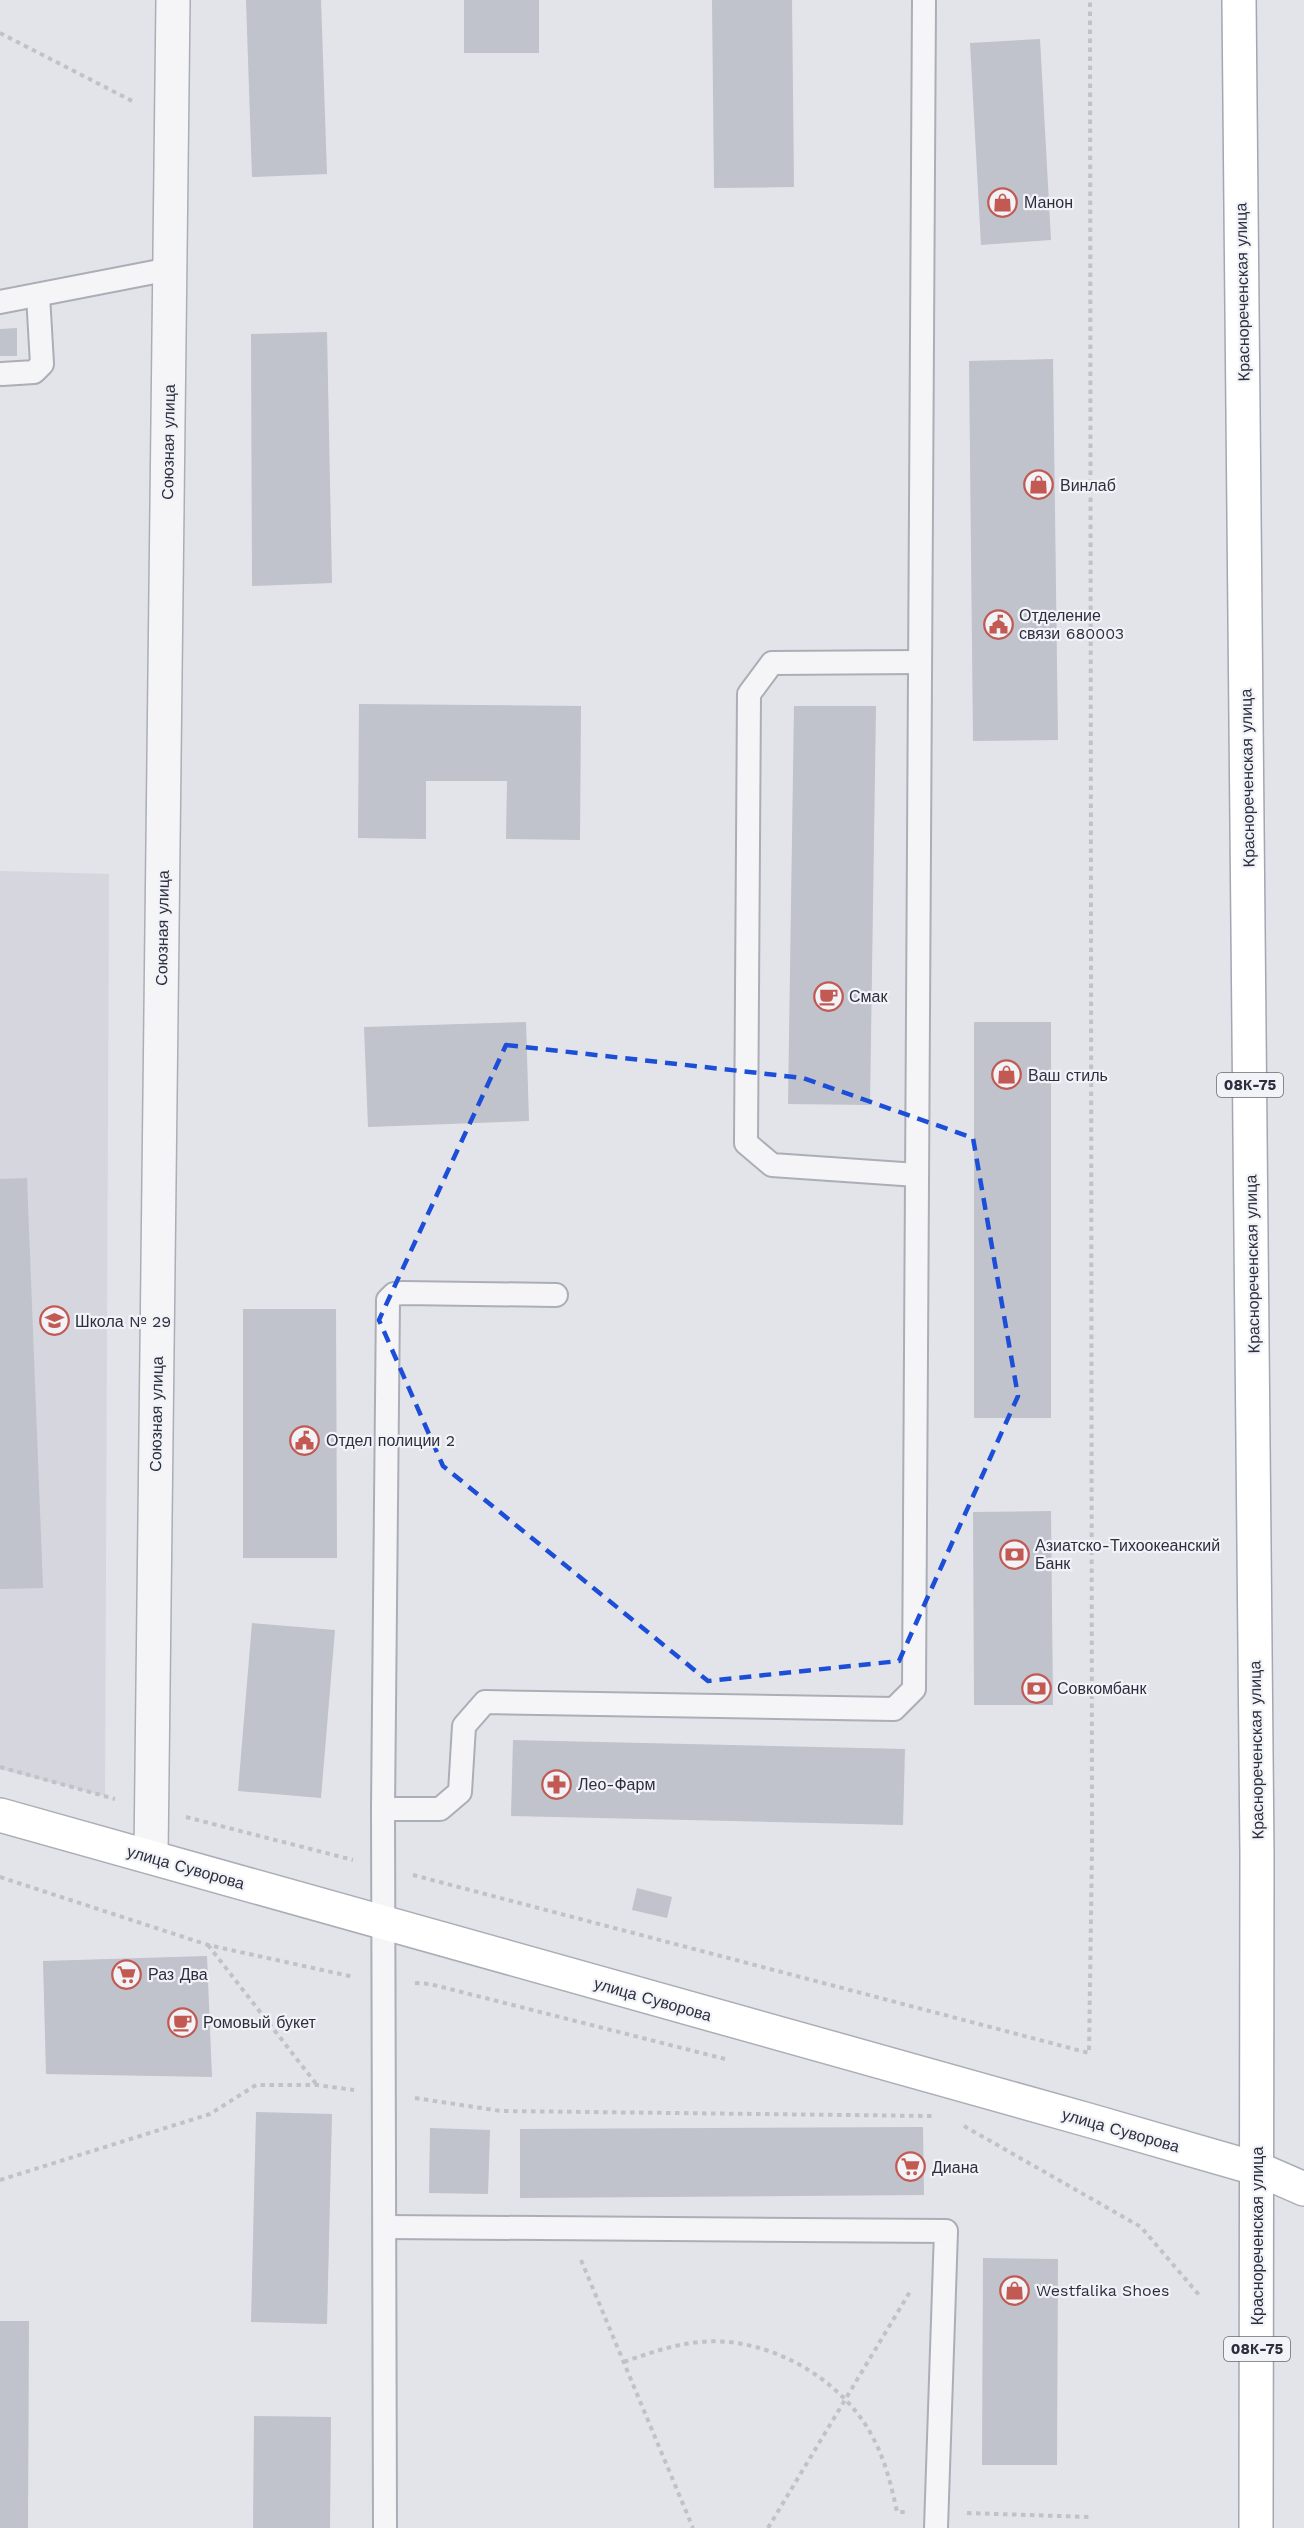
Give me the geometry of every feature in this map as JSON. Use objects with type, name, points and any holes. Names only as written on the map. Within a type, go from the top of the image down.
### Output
[{"type":"main road","name":"Краснореченская улица","points":[[1239,0],[1257,1831],[1256,2528]]},
{"type":"main road","name":"улица Суворова","points":[[0,1815],[1258,2169],[1304,2189]]},
{"type":"street","name":"Союзная улица","points":[[151,1856],[173,0]]},
{"type":"lane","points":[[383,1809],[440,1809],[460,1791],[464,1726],[485,1702],[894,1709],[914,1689],[924,0]]},
{"type":"lane","points":[[0,302],[170,269]]},
{"type":"lane","points":[[2,374],[34,372],[42,364],[38,295]]},
{"type":"lane","points":[[917,1175],[772,1165],[746,1143],[746,1131],[749,694],[772,663],[920,662]]},
{"type":"lane","points":[[385,2528],[386,2094],[383,1809],[388,1300],[394,1294],[403,1293],[556,1295]]},
{"type":"lane","points":[[386,2227],[946,2230],[936,2520]]},
{"type":"path","points":[[206,1821],[1089,2053],[1092,1849],[1089,0]]},
{"type":"path","points":[[0,33],[171,121]]},
{"type":"path","points":[[0,1767],[112,1798]]},
{"type":"path","points":[[0,1877],[208,1945],[370,1980],[430,1984],[729,2060]]},
{"type":"path","points":[[208,1945],[317,2085]]},
{"type":"path","points":[[0,2180],[210,2114],[256,2085],[317,2085],[501,2110],[935,2115],[924,2110]]},
{"type":"path","points":[[957,2122],[1088,2194],[1141,2227],[1199,2295]]},
{"type":"path","points":[[568,2228],[693,2528]]},
{"type":"path","points":[[768,2528],[917,2280]]},
{"type":"path","points":[[624,2362],[661,2348],[701,2342],[741,2344],[779,2355],[814,2374],[845,2399],[871,2433],[888,2471],[897,2512],[936,2520],[1090,2517]]},
{"type":"highlighted area","points":[[506,1045],[803,1078],[973,1138],[1018,1396],[899,1661],[708,1681],[443,1466],[379,1320]]},
{"type":"shaded area","name":"Школа № 29","points":[[0,871],[109,874],[105,1796],[0,1769]]},
{"type":"building","points":[[246,0],[321,0],[327,174],[252,177]]},
{"type":"building","points":[[464,0],[539,0],[539,53],[464,53]]},
{"type":"building","points":[[712,0],[792,0],[794,187],[714,188]]},
{"type":"building","points":[[1040,39],[1051,240],[981,245],[970,43]]},
{"type":"building","points":[[17,328],[17,356],[0,356],[0,329]]},
{"type":"building","points":[[327,332],[332,583],[252,586],[251,334]]},
{"type":"building","points":[[1053,359],[1058,740],[973,741],[969,361]]},
{"type":"building","points":[[359,704],[581,706],[580,840],[506,839],[507,781],[426,781],[426,839],[358,838]]},
{"type":"building","points":[[794,706],[876,706],[870,1105],[788,1104]]},
{"type":"building","points":[[526,1022],[529,1121],[368,1127],[364,1027]]},
{"type":"building","points":[[974,1022],[1051,1022],[1051,1418],[974,1418]]},
{"type":"building","points":[[27,1178],[43,1588],[0,1589],[0,1179]]},
{"type":"building","points":[[243,1309],[336,1309],[337,1558],[243,1558]]},
{"type":"building","points":[[1051,1511],[1053,1705],[974,1705],[973,1512]]},
{"type":"building","points":[[252,1623],[335,1630],[321,1798],[238,1791]]},
{"type":"building","points":[[513,1740],[905,1749],[903,1825],[511,1816]]},
{"type":"building","points":[[637,1888],[672,1897],[667,1918],[632,1910]]},
{"type":"building","points":[[207,1956],[212,2077],[46,2074],[43,1961]]},
{"type":"building","points":[[256,2112],[332,2114],[327,2324],[251,2322]]},
{"type":"building","points":[[923,2127],[924,2195],[520,2198],[520,2129]]},
{"type":"building","points":[[430,2128],[490,2130],[488,2194],[429,2193]]},
{"type":"building","points":[[983,2258],[1058,2259],[1057,2465],[982,2465]]},
{"type":"building","points":[[0,2321],[29,2321],[28,2528],[0,2528]]},
{"type":"building","points":[[254,2416],[331,2417],[330,2528],[253,2528]]},
{"type":"place","name":"Манон","points":[[1003,202]]},
{"type":"place","name":"Винлаб","points":[[1039,485]]},
{"type":"place","name":"Отделение связи 680003","points":[[998,624]]},
{"type":"place","name":"Смак","points":[[828,996]]},
{"type":"place","name":"Ваш стиль","points":[[1007,1075]]},
{"type":"place","name":"Школа № 29","points":[[54,1321]]},
{"type":"place","name":"Отдел полиции 2","points":[[305,1440]]},
{"type":"place","name":"Азиатско-Тихоокеанский Банк","points":[[1014,1554]]},
{"type":"place","name":"Совкомбанк","points":[[1036,1688]]},
{"type":"place","name":"Лео-Фарм","points":[[557,1784]]},
{"type":"place","name":"Раз Два","points":[[127,1974]]},
{"type":"place","name":"Ромовый букет","points":[[182,2022]]},
{"type":"place","name":"Диана","points":[[911,2167]]},
{"type":"place","name":"Westfalika Shoes","points":[[1015,2290]]}]
